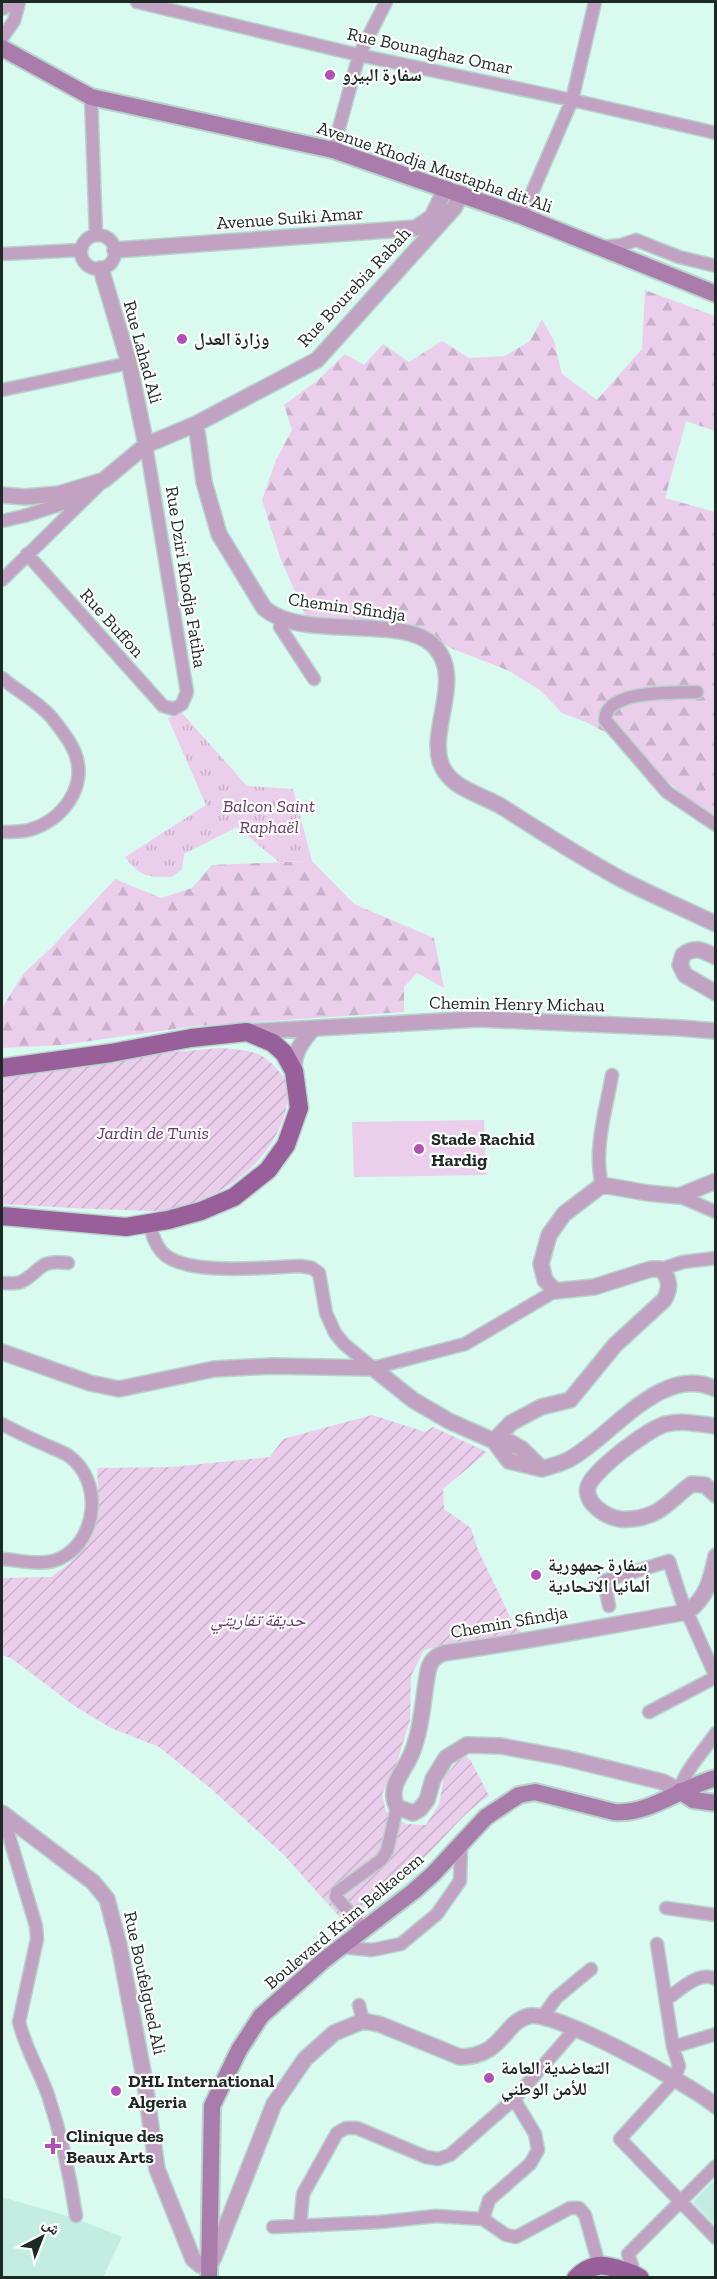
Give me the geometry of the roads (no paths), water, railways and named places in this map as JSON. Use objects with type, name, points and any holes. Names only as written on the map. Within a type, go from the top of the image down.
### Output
[{"type":"main road","name":"Avenue Khodja Mustapha dit Ali","points":[[2,48],[91,97],[333,150],[522,216],[716,294]]},
{"type":"main road","points":[[2,1068],[111,1053],[191,1038],[247,1032],[273,1043],[284,1053],[294,1071],[299,1108],[286,1145],[268,1170],[234,1197],[201,1210],[168,1220],[126,1227],[2,1216]]},
{"type":"main road","name":"Boulevard Krim Belkacem","points":[[208,2270],[212,2106],[239,2050],[261,2016],[297,1983],[414,1891],[486,1816],[511,1798],[527,1792],[543,1793],[614,1812],[626,1813],[638,1811],[680,1791],[716,1778]]},
{"type":"main road","points":[[680,1791],[693,1800],[716,1803]]},
{"type":"main road","points":[[576,2277],[599,2265],[636,2276]]},
{"type":"street","points":[[2,9],[17,2]]},
{"type":"street","points":[[2,38],[14,21],[17,2]]},
{"type":"street","name":"Rue Bounaghaz Omar","points":[[137,2],[170,5],[359,55],[716,133]]},
{"type":"street","points":[[333,150],[359,55],[386,2]]},
{"type":"street","points":[[522,216],[572,100],[595,2]]},
{"type":"street","points":[[91,97],[96,235]]},
{"type":"street","name":"Rue Bourebia Rabah","points":[[2,580],[105,480],[146,445],[196,424],[317,360],[429,226],[456,205],[454,191]]},
{"type":"street","name":"Avenue Suiki Amar","points":[[115,250],[429,226]]},
{"type":"street","points":[[96,235],[111,240],[115,250],[115,256],[110,265],[101,269],[86,264],[81,250],[86,240],[96,235]]},
{"type":"street","points":[[602,247],[636,240],[679,257],[716,266]]},
{"type":"street","points":[[2,254],[81,250]]},
{"type":"street","name":"Rue Lahad Ali","points":[[101,269],[129,363],[146,445]]},
{"type":"street","points":[[2,390],[129,363]]},
{"type":"street","name":"Chemin Sfindja","points":[[196,424],[204,482],[219,534],[257,599],[272,616],[323,626],[403,633],[428,641],[435,647],[446,669],[445,703],[438,753],[443,768],[453,781],[501,806],[551,839],[619,878],[716,924]]},
{"type":"street","name":"Rue Dziri Khodja Fatiha","points":[[146,445],[187,692],[182,705],[174,709]]},
{"type":"street","points":[[2,495],[25,497],[59,494],[105,480]]},
{"type":"street","points":[[2,521],[89,495]]},
{"type":"street","name":"Rue Buffon","points":[[27,554],[163,706],[174,709]]},
{"type":"street","points":[[282,619],[280,627],[314,680]]},
{"type":"street","points":[[2,680],[50,716],[75,753],[78,772],[75,791],[58,814],[28,831],[2,832]]},
{"type":"street","points":[[697,692],[644,694],[616,702],[608,709],[605,720],[667,792],[716,825]]},
{"type":"street","points":[[716,957],[700,949],[693,949],[684,955],[680,965],[685,975],[716,993]]},
{"type":"street","name":"Chemin Henry Michau","points":[[247,1032],[479,1019],[716,1031]]},
{"type":"street","points":[[294,1071],[297,1049],[314,1028]]},
{"type":"street","points":[[602,1185],[599,1174],[600,1146],[612,1075]]},
{"type":"street","points":[[679,1196],[716,1181]]},
{"type":"street","points":[[555,1291],[545,1280],[541,1264],[549,1235],[564,1214],[602,1185],[679,1196],[716,1212]]},
{"type":"street","points":[[149,1223],[154,1240],[162,1253],[187,1265],[211,1268],[301,1266],[312,1268],[319,1273],[321,1279],[326,1313],[335,1333],[344,1344],[422,1405],[449,1421],[494,1441],[508,1441],[522,1449],[542,1469],[568,1460],[660,1392],[687,1383],[716,1389]]},
{"type":"street","points":[[2,1352],[90,1383],[119,1389],[214,1369],[272,1366],[373,1368],[465,1344],[555,1291],[594,1287],[651,1269],[716,1258]]},
{"type":"street","points":[[2,1283],[20,1283],[39,1267],[54,1261],[68,1263]]},
{"type":"street","points":[[494,1441],[511,1423],[541,1407],[570,1400],[615,1345],[667,1296],[669,1282],[661,1269]]},
{"type":"street","points":[[716,1426],[685,1421],[663,1425],[640,1439],[597,1473],[588,1485],[587,1494],[593,1505],[604,1513],[621,1519],[642,1518],[653,1514],[692,1484],[705,1485],[716,1495]]},
{"type":"street","points":[[2,1424],[69,1456],[86,1476],[91,1489],[92,1509],[88,1527],[80,1541],[61,1558],[48,1563],[2,1559]]},
{"type":"street","points":[[687,1612],[710,1595],[716,1556]]},
{"type":"street","points":[[609,1606],[604,1581],[669,1561],[687,1612],[716,1677],[650,1712]]},
{"type":"street","name":"Chemin Sfindja","points":[[397,1807],[393,1799],[394,1785],[411,1756],[417,1738],[428,1671],[436,1656],[687,1612]]},
{"type":"street","points":[[365,1930],[336,1896],[337,1892],[381,1860],[387,1851],[397,1807],[413,1812],[420,1809],[427,1800],[433,1779],[446,1758],[467,1745],[501,1746],[565,1758],[663,1782],[680,1791],[685,1774],[716,1733]]},
{"type":"street","points":[[2,1813],[38,1939],[19,2022],[47,2092],[58,2127],[76,2216]]},
{"type":"street","name":"Rue Boufelgued Ali","points":[[2,1813],[93,1882],[107,1899],[119,1945],[144,2077],[158,2169],[193,2259],[208,2270]]},
{"type":"street","points":[[342,1947],[372,1950],[401,1944],[437,1914],[460,1881],[461,1844]]},
{"type":"street","points":[[666,1908],[716,1915]]},
{"type":"street","points":[[657,1944],[673,2048],[679,2066],[674,2080],[621,2139],[716,2238]]},
{"type":"street","points":[[543,2016],[556,1998],[591,1970]]},
{"type":"street","points":[[667,1999],[700,1977],[706,1975],[716,1979]]},
{"type":"street","points":[[359,2006],[363,2021]]},
{"type":"street","points":[[208,2270],[274,2104],[305,2058],[334,2033],[363,2021],[379,2024],[460,2057],[470,2057],[495,2046],[525,2018],[543,2016],[576,2028],[674,2080],[716,2106]]},
{"type":"street","points":[[673,2048],[716,2033],[716,2026]]},
{"type":"street","points":[[300,2225],[303,2194],[333,2137],[341,2130],[357,2128],[426,2157],[444,2158],[455,2152],[514,2099],[576,2028]]},
{"type":"street","points":[[483,2219],[489,2200],[530,2164],[538,2150],[535,2134],[514,2099]]},
{"type":"street","points":[[636,2276],[628,2254],[716,2166]]},
{"type":"street","points":[[273,2227],[380,2222],[436,2216],[483,2219],[506,2235],[516,2237],[570,2208],[579,2208],[585,2215],[599,2265]]},
{"type":"place","name":"سفارة البيرو","points":[[330,75]]},
{"type":"place","name":"وزارة العدل","points":[[182,339]]},
{"type":"place","name":"Stade Rachid Hardig","points":[[419,1149]]},
{"type":"place","name":"سفارة جمهورية ألمانيا الاتحادية","points":[[536,1575]]},
{"type":"place","name":"التعاضدية العامة للأمن الوطني","points":[[489,2078]]},
{"type":"place","name":"DHL International Algeria","points":[[116,2091]]},
{"type":"place","name":"Clinique des Beaux Arts","points":[[53,2146]]},
{"type":"park label","name":"Balcon Saint Raphaël","points":[[269,816]]},
{"type":"park label","name":"Jardin de Tunis","points":[[153,1133]]},
{"type":"park label","name":"حديقة تفاريتي","points":[[258,1620]]}]
